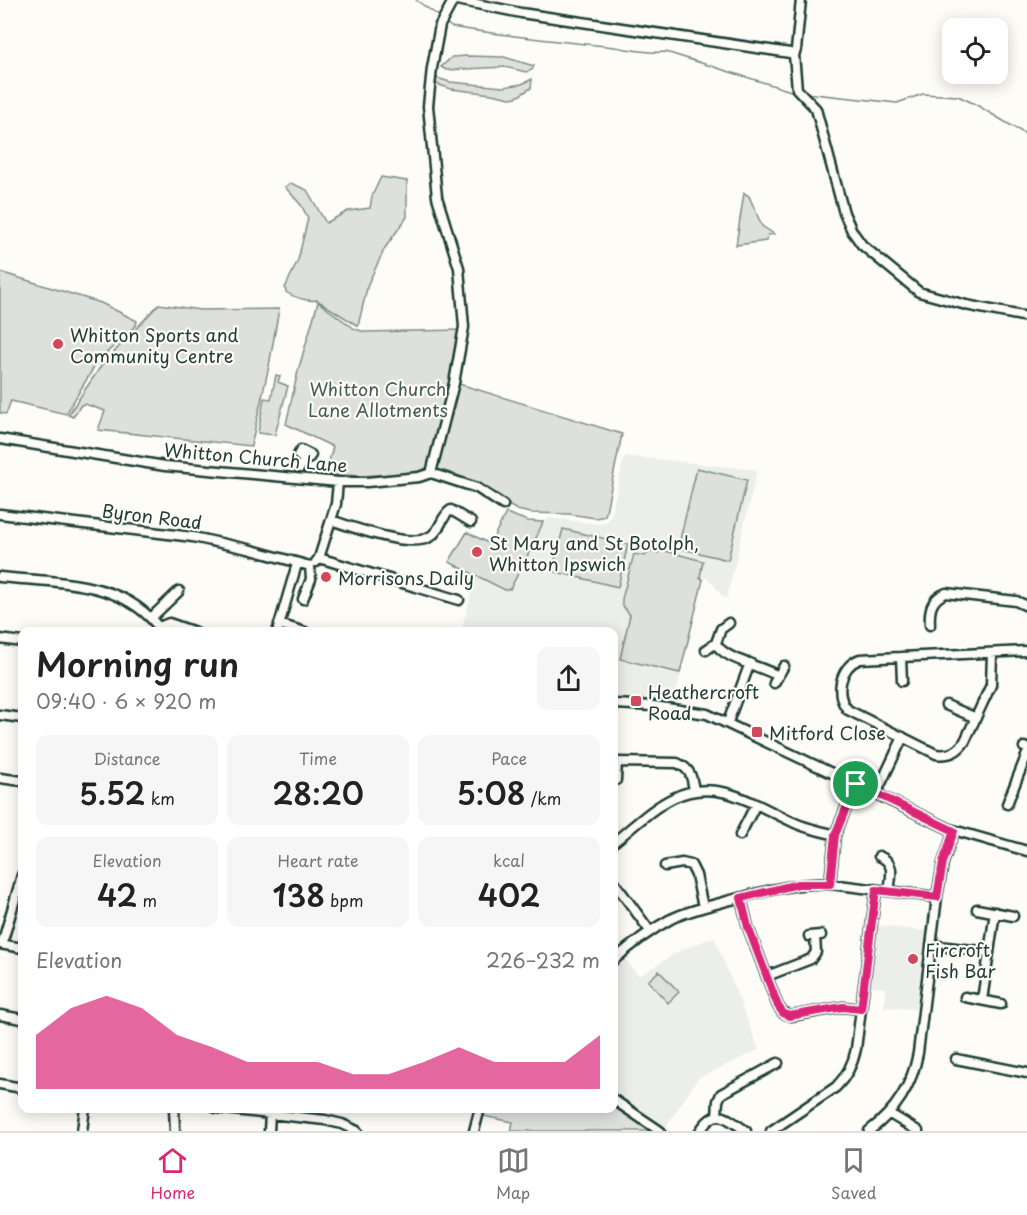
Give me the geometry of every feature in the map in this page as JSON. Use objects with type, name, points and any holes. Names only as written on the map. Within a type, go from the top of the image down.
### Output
[{"type":"street","points":[[801,0],[794,55],[797,89],[816,109],[844,213],[852,231],[862,245],[919,292],[1027,317]]},
{"type":"street","points":[[431,473],[454,383],[464,327],[459,268],[437,197],[428,106],[440,26],[453,1],[521,14],[794,55]]},
{"type":"street","name":"Whitton Church Lane","points":[[0,439],[165,466],[338,482],[419,477],[431,473],[477,488],[503,505]]},
{"type":"street","points":[[303,599],[310,579],[310,566],[319,558],[336,504],[338,482]]},
{"type":"street","points":[[331,520],[372,534],[417,542],[434,534],[445,514],[451,510],[471,522]]},
{"type":"street","name":"Byron Road","points":[[0,514],[194,537],[310,566]]},
{"type":"street","points":[[319,558],[459,600]]},
{"type":"street","points":[[278,627],[297,564]]},
{"type":"street","points":[[0,577],[104,590],[130,602],[159,627]]},
{"type":"street","points":[[151,618],[179,591]]},
{"type":"street","points":[[927,619],[933,602],[949,593],[1016,601],[1027,606]]},
{"type":"street","points":[[164,627],[170,623],[181,627]]},
{"type":"street","points":[[729,623],[719,627],[716,643],[728,656],[750,663],[776,679],[784,666]]},
{"type":"street","points":[[0,639],[18,641]]},
{"type":"street","points":[[706,650],[716,643]]},
{"type":"street","points":[[992,653],[992,681],[960,748],[949,754],[936,754],[848,710],[842,703],[840,695],[845,670],[851,663],[860,659],[1027,651]]},
{"type":"street","points":[[901,657],[902,681]]},
{"type":"street","points":[[728,722],[750,663]]},
{"type":"street","points":[[618,704],[696,711],[728,722],[954,831],[1027,851]]},
{"type":"street","points":[[947,705],[976,718]]},
{"type":"street","points":[[0,715],[18,717]]},
{"type":"street","points":[[876,794],[903,737]]},
{"type":"street","points":[[1007,804],[1023,777],[1026,750]]},
{"type":"street","points":[[618,762],[677,763],[686,767],[691,774],[694,791]]},
{"type":"street","points":[[0,778],[18,780]]},
{"type":"street","points":[[830,884],[835,835],[856,784]]},
{"type":"street","points":[[618,839],[670,799],[694,791],[715,790],[730,792],[803,826],[835,835]]},
{"type":"street","points":[[740,835],[756,804]]},
{"type":"street","points":[[869,1131],[890,1114],[906,1091],[916,1065],[937,897],[943,862],[954,831]]},
{"type":"street","points":[[879,856],[887,860],[891,866],[889,891]]},
{"type":"street","points":[[665,866],[682,863],[691,865],[696,875],[703,907]]},
{"type":"street","points":[[618,957],[650,931],[677,916],[703,907],[798,884],[830,884],[937,897]]},
{"type":"street","points":[[618,887],[650,931]]},
{"type":"street","points":[[18,888],[1,944],[18,947]]},
{"type":"street","points":[[771,1131],[831,1091],[844,1078],[855,1053],[876,890]]},
{"type":"street","points":[[741,898],[748,927],[779,1009],[789,1016],[843,1007],[861,1009]]},
{"type":"street","points":[[977,909],[1013,915]]},
{"type":"street","points":[[982,1000],[995,912]]},
{"type":"street","points":[[767,976],[813,958],[816,951],[815,936]]},
{"type":"street","points":[[931,945],[989,952]]},
{"type":"street","points":[[964,997],[1001,1004]]},
{"type":"street","points":[[0,1015],[18,1018]]},
{"type":"street","points":[[956,1059],[1027,1073]]},
{"type":"street","points":[[717,1116],[721,1094],[778,1064]]},
{"type":"street","points":[[0,1084],[18,1087]]},
{"type":"street","points":[[618,1103],[660,1131]]},
{"type":"street","points":[[82,1131],[84,1113]]},
{"type":"street","points":[[174,1113],[175,1131]]},
{"type":"street","points":[[261,1113],[284,1113]]},
{"type":"street","points":[[301,1113],[326,1119],[341,1127],[357,1131]]},
{"type":"street","points":[[474,1131],[479,1113]]},
{"type":"street","points":[[269,1131],[270,1114]]},
{"type":"street","points":[[890,1114],[918,1131]]},
{"type":"street","points":[[700,1131],[708,1120],[717,1116],[728,1118],[746,1131]]},
{"type":"shaded area","points":[[626,456],[757,470],[727,598],[723,597],[711,581],[704,577],[674,703],[618,699],[618,627],[462,627],[476,576],[505,590],[510,589],[543,522],[550,518],[601,524],[608,521],[612,513],[623,460]]},
{"type":"shaded area","points":[[875,925],[926,931],[917,1009],[884,1007],[886,988],[867,986]]},
{"type":"shaded area","points":[[714,937],[759,1050],[698,1078],[664,1130],[618,1099],[618,962],[623,957],[639,976],[681,950]]},
{"type":"green space","points":[[452,57],[504,57],[534,66],[532,70],[526,72],[505,67],[446,70],[441,67]]},
{"type":"green space","points":[[434,77],[450,82],[503,87],[522,84],[532,79],[531,88],[517,97],[510,98],[451,89],[431,82]]},
{"type":"green space","points":[[381,177],[407,181],[407,217],[385,248],[368,284],[358,326],[317,300],[301,299],[286,292],[285,288],[298,260],[308,218],[301,205],[285,187],[291,183],[307,190],[326,223],[348,211],[370,208],[372,196]]},
{"type":"green space","points":[[744,193],[749,196],[762,226],[774,234],[768,235],[766,241],[736,245]]},
{"type":"green space","name":"Whitton Sports and Community Centre","points":[[0,272],[101,303],[137,321],[136,325],[97,362],[66,414],[11,401],[6,414],[0,413]]},
{"type":"green space","name":"Whitton Church Lane Allotments","points":[[318,302],[355,329],[365,332],[461,330],[451,384],[430,469],[422,473],[360,476],[329,474],[326,472],[333,447],[286,424],[298,371]]},
{"type":"green space","points":[[159,304],[200,310],[279,309],[251,446],[98,430],[105,411],[85,404],[81,405],[73,417],[68,415],[101,366]]},
{"type":"green space","points":[[276,375],[280,376],[278,382],[288,386],[275,435],[258,433],[264,398],[271,399]]},
{"type":"green space","points":[[456,383],[622,434],[605,516],[596,518],[517,510],[500,500],[438,474],[435,469]]},
{"type":"green space","points":[[697,468],[747,480],[728,560],[678,548]]},
{"type":"green space","points":[[506,513],[528,521],[543,522],[510,589],[505,590],[449,562],[467,532],[490,544]]},
{"type":"green space","points":[[563,529],[628,544],[618,587],[552,571]]},
{"type":"green space","points":[[662,550],[703,561],[700,577],[703,580],[680,673],[620,659],[630,615],[622,605],[622,599],[634,554],[645,556],[650,551],[658,553]]},
{"type":"green space","points":[[659,971],[679,992],[668,1003],[648,981]]},
{"type":"green space","points":[[618,1103],[660,1131],[511,1131],[513,1122],[478,1115],[479,1113],[618,1113]]},
{"type":"waterway","points":[[416,0],[440,17]]},
{"type":"waterway","points":[[445,22],[451,27],[489,33],[644,52],[666,52],[794,92]]},
{"type":"waterway","points":[[805,93],[897,103],[923,94],[958,96],[1027,135]]},
{"type":"place","name":"Whitton Sports and Community Centre","points":[[58,344]]},
{"type":"place","name":"St Mary and St Botolph, Whitton Ipswich","points":[[477,552]]},
{"type":"place","name":"Morrisons Daily","points":[[326,577]]},
{"type":"place","name":"Heathercroft Road","points":[[636,701]]},
{"type":"place","name":"Mitford Close","points":[[757,732]]},
{"type":"place","name":"Fircroft Fish Bar","points":[[913,959]]},
{"type":"route","points":[[856,784],[954,831],[943,862],[937,897],[876,890],[861,1009],[843,1007],[789,1016],[779,1009],[748,927],[741,898],[798,884],[830,884],[835,835],[856,784]]}]
